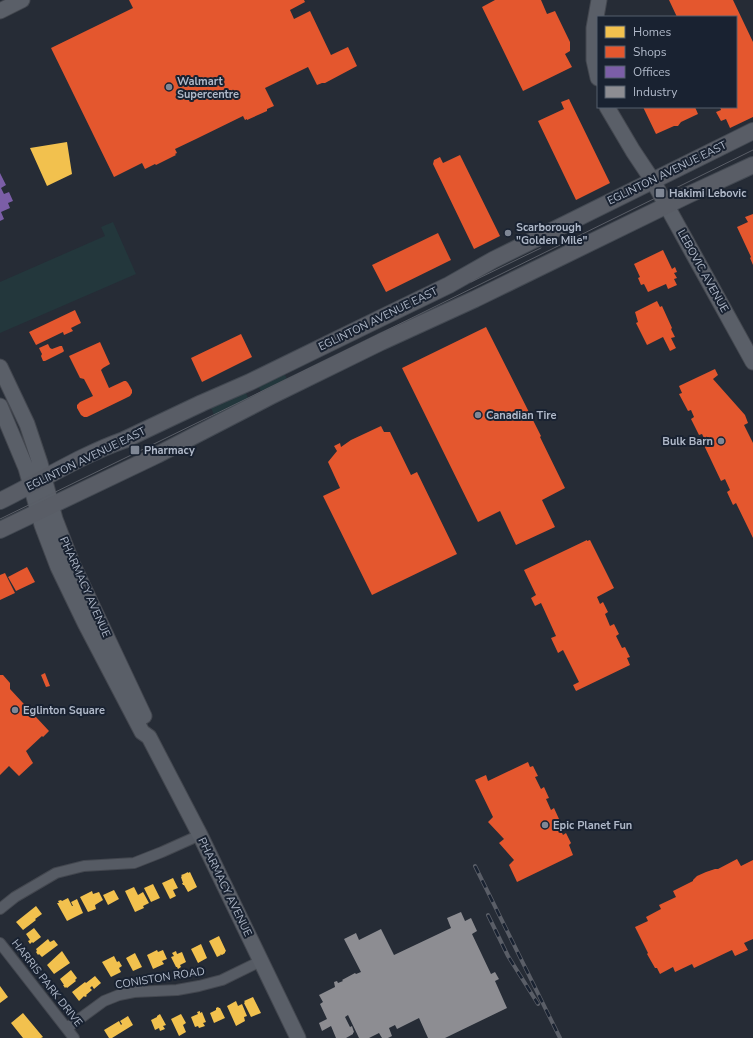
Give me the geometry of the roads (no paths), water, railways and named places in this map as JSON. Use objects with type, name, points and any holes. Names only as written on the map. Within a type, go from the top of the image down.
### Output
[{"type":"main road","name":"EGLINTON AVENUE EAST","points":[[0,501],[112,444],[124,440],[261,377],[753,131]]},
{"type":"main road","name":"EGLINTON AVENUE EAST","points":[[0,530],[163,452],[271,396],[381,342],[475,299],[753,166]]},
{"type":"street","points":[[0,10],[22,0]]},
{"type":"street","points":[[597,74],[594,60],[594,28],[599,0]]},
{"type":"street","name":"LEBOVIC AVENUE","points":[[608,108],[653,181],[753,362]]},
{"type":"street","name":"PHARMACY AVENUE","points":[[0,367],[27,424],[37,481],[45,509],[42,525],[58,567],[85,623],[142,732],[149,737],[200,835],[298,1038]]},
{"type":"street","name":"PHARMACY AVENUE","points":[[0,406],[26,468],[37,481]]},
{"type":"street","points":[[0,909],[15,897],[56,873],[84,866],[134,863],[200,835]]},
{"type":"street","name":"HARRIS PARK DRIVE","points":[[0,944],[74,1038]]},
{"type":"street","name":"CONISTON ROAD","points":[[67,1028],[104,1001],[119,995],[134,992],[177,990],[199,986],[222,980],[261,961]]},
{"type":"tram line","points":[[0,519],[753,150]]},
{"type":"tram line","points":[[471,282],[541,248]]},
{"type":"railway","points":[[475,866],[560,1038]]},
{"type":"railway","points":[[488,915],[508,956],[538,1004]]},
{"type":"place","name":"Walmart Supercentre","points":[[169,87]]},
{"type":"place","name":"Hakimi Lebovic","points":[[660,193]]},
{"type":"place","name":"Scarborough \"Golden Mile\"","points":[[508,233]]},
{"type":"place","name":"Canadian Tire","points":[[478,415]]},
{"type":"place","name":"Bulk Barn","points":[[721,441]]},
{"type":"place","name":"Pharmacy","points":[[135,450]]},
{"type":"place","name":"Eglinton Square","points":[[15,710]]},
{"type":"place","name":"Epic Planet Fun","points":[[545,825]]}]
